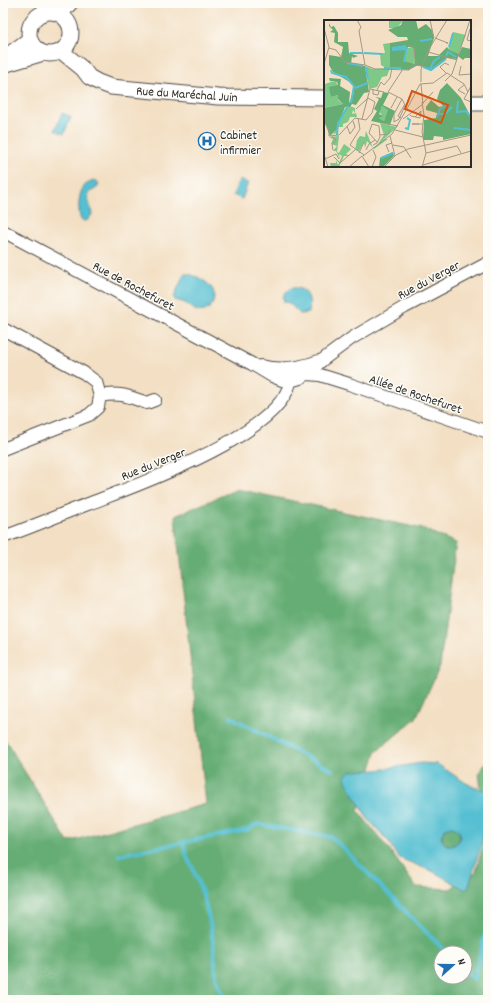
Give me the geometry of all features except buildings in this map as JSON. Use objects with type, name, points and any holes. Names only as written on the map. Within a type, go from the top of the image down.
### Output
[{"type":"street","points":[[62,15],[72,3]]},
{"type":"street","points":[[50,12],[62,15],[70,26],[72,34],[68,45],[55,54],[44,53],[38,50],[30,39],[29,32],[31,24],[38,16],[44,13],[50,12]]},
{"type":"street","points":[[3,59],[30,39]]},
{"type":"street","name":"Rue du Maréchal Juin","points":[[61,51],[83,69],[89,77],[111,87],[218,97],[324,98]]},
{"type":"street","points":[[3,65],[44,53]]},
{"type":"street","points":[[471,103],[488,103]]},
{"type":"street","name":"Rue de Rochefuret","points":[[3,231],[278,379],[290,381]]},
{"type":"street","name":"Rue du Verger","points":[[290,381],[307,374],[321,361],[352,338],[488,263]]},
{"type":"street","points":[[3,329],[84,373],[96,382],[100,396],[98,407],[89,415],[3,449]]},
{"type":"street","name":"Rue du Verger","points":[[3,537],[180,467],[219,448],[243,434],[270,412],[282,398],[290,381],[290,369],[321,361]]},
{"type":"street","name":"Allée de Rochefuret","points":[[321,361],[327,374],[336,380]]},
{"type":"street","name":"Rue de Rochefuret","points":[[252,364],[274,369],[290,369]]},
{"type":"street","name":"Allée de Rochefuret","points":[[307,374],[315,374],[336,380],[488,432]]},
{"type":"street","points":[[100,396],[114,393],[147,403],[155,400]]},
{"type":"green space","points":[[237,489],[423,529],[456,543],[440,666],[416,718],[376,752],[358,811],[391,852],[416,887],[450,889],[476,872],[486,833],[479,772],[488,761],[488,1000],[3,1000],[3,736],[68,842],[206,804],[175,516]]},
{"type":"green space","points":[[447,827],[455,827],[460,832],[458,843],[455,845],[447,845],[442,840],[442,832]]},
{"type":"water","points":[[62,113],[71,117],[64,134],[55,130]]},
{"type":"water","points":[[239,180],[248,183],[242,199],[233,195]]},
{"type":"water","points":[[92,181],[97,181],[99,184],[98,187],[89,193],[88,198],[92,214],[89,219],[85,221],[81,220],[79,213],[80,197],[84,187]]},
{"type":"water","points":[[184,274],[202,279],[213,289],[214,297],[212,304],[204,311],[197,311],[187,304],[175,300],[174,297]]},
{"type":"water","points":[[291,288],[301,289],[307,294],[309,298],[309,313],[300,314],[289,303],[284,302],[283,297]]},
{"type":"water","points":[[422,763],[437,764],[466,783],[488,792],[488,821],[469,886],[466,890],[434,872],[397,856],[389,842],[368,819],[346,781],[345,776],[351,771],[377,770]],"holes":[[[447,827],[454,828],[459,831],[461,836],[459,841],[452,846],[447,845],[442,841],[441,835]]]},
{"type":"waterway","points":[[231,717],[332,770]]},
{"type":"waterway","points":[[119,855],[247,830],[257,824],[332,837],[439,945]]},
{"type":"waterway","points":[[183,843],[188,860],[192,866],[203,895],[210,923],[216,977],[225,1000]]},
{"type":"waterway","points":[[475,846],[486,849]]},
{"type":"waterway","points":[[473,978],[474,979],[488,923]]},
{"type":"place","name":"Cabinet infirmier","points":[[207,141]]}]
